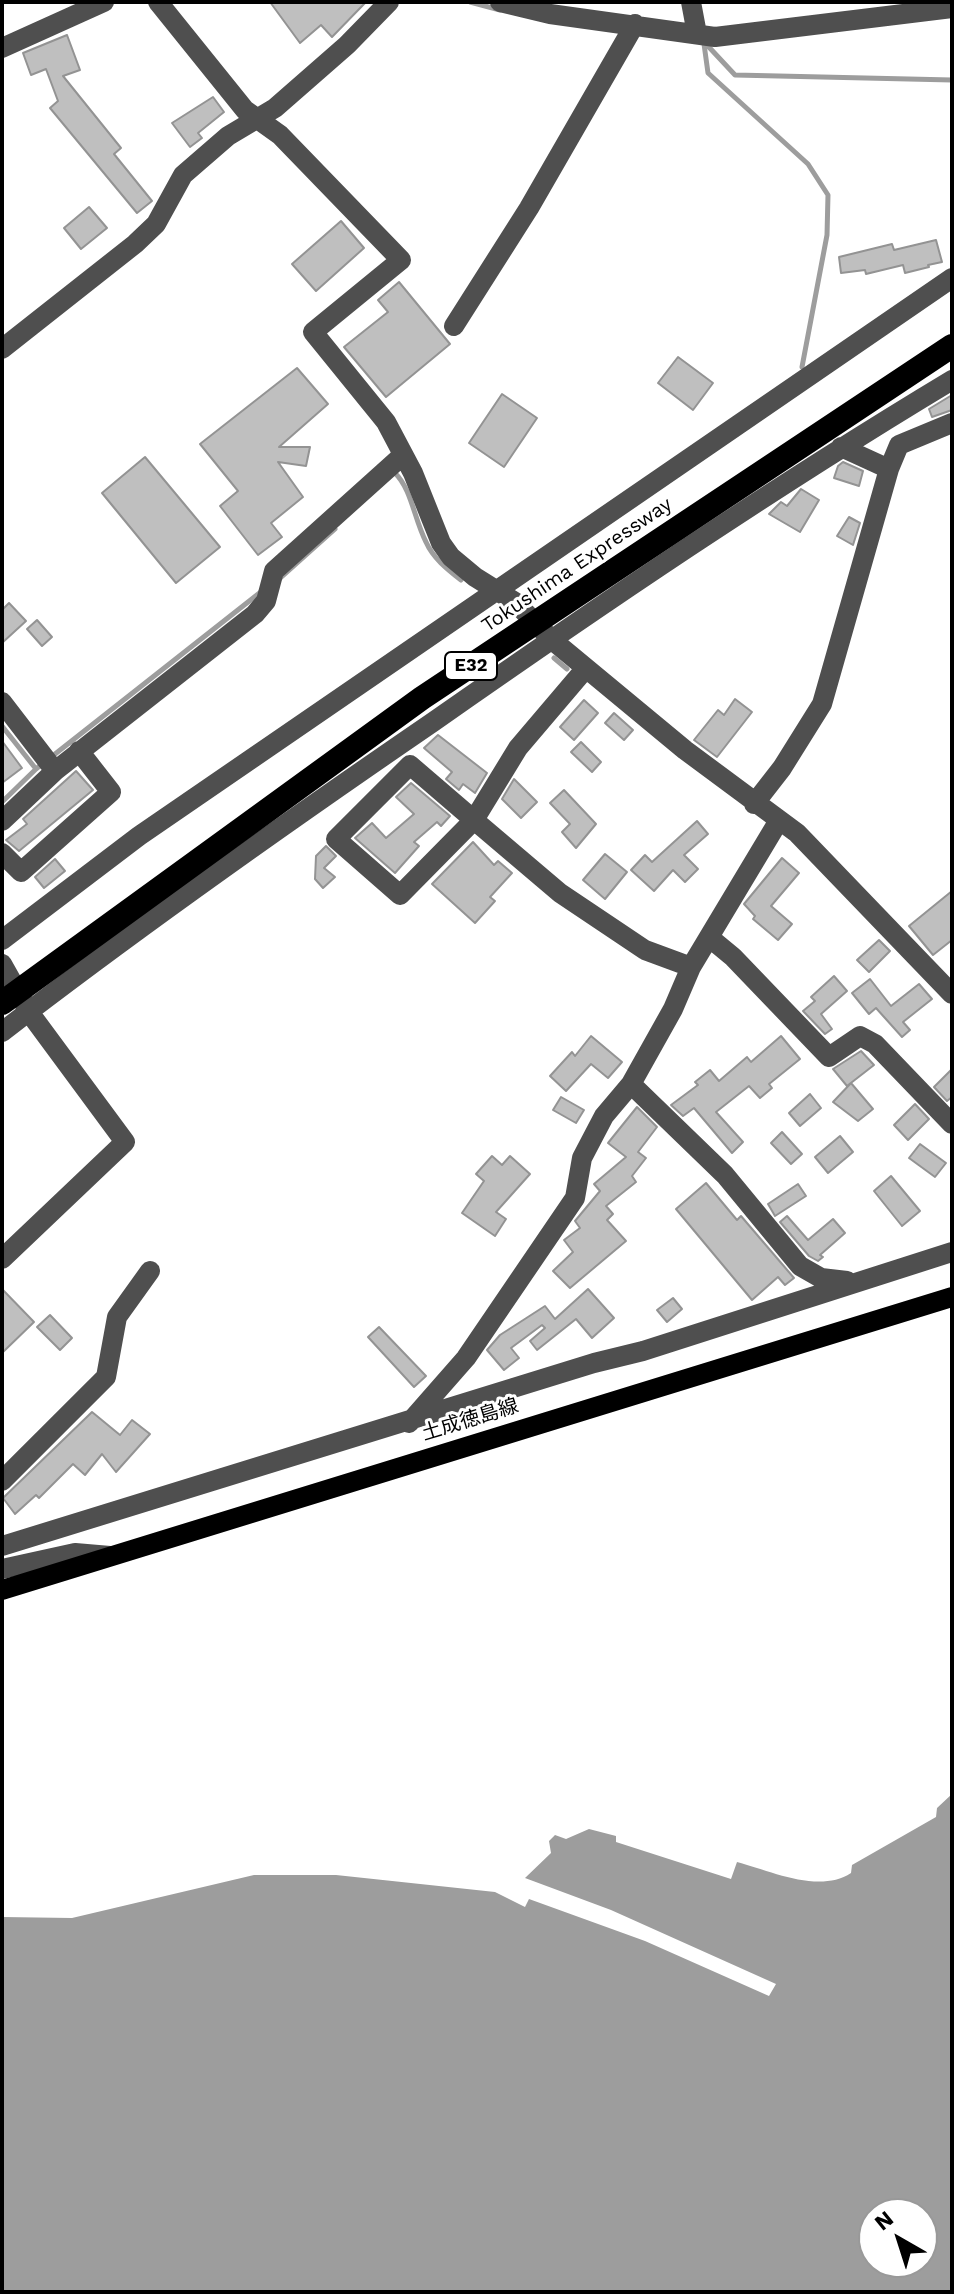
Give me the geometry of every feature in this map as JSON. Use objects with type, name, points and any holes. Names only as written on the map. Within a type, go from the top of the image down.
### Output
[{"type":"highway","name":"Tokushima Expressway","points":[[2,1003],[422,698],[952,346]]},
{"type":"main road","name":"土成徳島線","points":[[2,1590],[952,1297]]},
{"type":"street","points":[[2,48],[104,2]]},
{"type":"street","points":[[158,2],[245,110],[280,135],[401,260],[313,332],[386,422],[441,543],[475,577],[515,602],[551,639],[586,668],[754,804],[797,833],[952,994]]},
{"type":"street","points":[[2,349],[135,244],[160,218],[174,186],[183,175],[228,136],[275,108],[327,63],[389,2]]},
{"type":"street","points":[[500,2],[632,30],[735,36],[952,8]]},
{"type":"street","points":[[691,2],[697,34]]},
{"type":"street","points":[[454,326],[529,208],[632,30]]},
{"type":"street","points":[[2,940],[139,836],[494,588],[952,278]]},
{"type":"street","points":[[2,1032],[287,823],[551,639],[841,447],[952,380]]},
{"type":"street","points":[[754,804],[782,768],[822,704],[889,469],[899,445],[952,423]]},
{"type":"street","points":[[841,447],[889,469]]},
{"type":"street","points":[[6,808],[50,764],[79,751],[255,614],[274,571],[403,455]]},
{"type":"street","points":[[586,668],[518,748],[474,820],[400,895],[336,839],[410,765],[474,820],[560,893],[645,950],[691,967]]},
{"type":"street","points":[[2,702],[50,764]]},
{"type":"street","points":[[2,853],[21,872],[111,792],[79,751]]},
{"type":"street","points":[[409,1423],[466,1358],[575,1198],[582,1158],[604,1116],[631,1084],[673,1009],[691,967],[778,822]]},
{"type":"street","points":[[710,938],[733,957],[829,1057],[860,1036],[875,1044],[952,1124]]},
{"type":"street","points":[[2,964],[29,1012],[125,1142],[2,1259]]},
{"type":"street","points":[[631,1084],[725,1175],[800,1266],[821,1278],[856,1282]]},
{"type":"street","points":[[2,1546],[409,1423],[943,1254],[952,1235]]},
{"type":"street","points":[[2,1481],[106,1377],[117,1317],[150,1271]]},
{"type":"street","points":[[2,1569],[75,1553],[110,1556]]},
{"type":"shaded area","points":[[952,1794],[952,2292],[2,2292],[2,1917],[72,1918],[254,1875],[336,1875],[495,1892],[525,1907],[529,1899],[645,1941],[769,1996],[776,1984],[611,1910],[525,1878],[551,1853],[549,1841],[555,1835],[566,1839],[589,1829],[616,1836],[616,1842],[731,1879],[737,1862],[795,1879],[838,1879],[851,1873],[852,1865],[936,1817],[937,1808]]},
{"type":"building","points":[[270,2],[366,2],[332,37],[321,25],[300,43]]},
{"type":"building","points":[[67,35],[80,70],[63,76],[121,148],[114,154],[152,201],[137,213],[50,108],[58,101],[46,69],[31,75],[23,53]]},
{"type":"building","points":[[213,97],[224,112],[198,133],[202,138],[190,147],[172,123]]},
{"type":"building","points":[[89,207],[107,228],[81,249],[64,228]]},
{"type":"building","points":[[341,221],[364,248],[316,291],[292,264]]},
{"type":"building","points":[[936,240],[942,262],[929,267],[905,273],[903,265],[866,274],[865,270],[841,273],[839,257],[892,244],[894,250]]},
{"type":"building","points":[[399,282],[450,344],[386,397],[344,347],[388,312],[378,300]]},
{"type":"building","points":[[678,357],[713,383],[693,410],[658,383]]},
{"type":"building","points":[[297,368],[328,404],[279,447],[310,447],[306,466],[278,462],[303,497],[271,523],[282,537],[258,555],[220,506],[238,491],[200,444]]},
{"type":"building","points":[[502,394],[537,418],[504,467],[469,443]]},
{"type":"building","points":[[952,395],[952,410],[932,417],[929,409]]},
{"type":"building","points":[[145,457],[220,547],[176,583],[102,493]]},
{"type":"building","points":[[843,462],[863,471],[859,486],[834,478]]},
{"type":"building","points":[[801,489],[819,500],[800,532],[769,514],[781,502],[787,506]]},
{"type":"building","points":[[849,517],[860,523],[853,545],[837,536]]},
{"type":"building","points":[[9,603],[26,621],[2,643],[2,610]]},
{"type":"building","points":[[37,620],[52,637],[42,646],[27,629]]},
{"type":"building","points":[[735,699],[752,712],[717,757],[694,740],[718,710],[724,715]]},
{"type":"building","points":[[584,700],[598,713],[574,740],[560,727]]},
{"type":"building","points":[[614,713],[633,730],[624,740],[605,723]]},
{"type":"building","points":[[438,735],[487,773],[475,793],[463,784],[459,790],[446,779],[452,772],[424,748]]},
{"type":"building","points":[[2,741],[22,768],[2,783]]},
{"type":"building","points":[[581,742],[601,762],[592,772],[571,752]]},
{"type":"building","points":[[76,771],[93,790],[19,851],[6,840],[27,824],[23,819]]},
{"type":"building","points":[[514,779],[537,802],[521,818],[502,799]]},
{"type":"building","points":[[411,783],[450,816],[441,826],[437,822],[414,842],[419,846],[395,873],[355,838],[372,823],[386,838],[414,814],[396,797]]},
{"type":"building","points":[[564,790],[596,824],[576,848],[562,832],[570,824],[550,803]]},
{"type":"building","points":[[697,821],[708,834],[684,855],[698,869],[685,882],[673,870],[654,891],[631,870],[645,855],[652,862]]},
{"type":"building","points":[[473,842],[494,865],[498,861],[512,873],[490,897],[495,901],[475,923],[432,884]]},
{"type":"building","points":[[326,846],[336,856],[324,868],[335,877],[323,888],[315,879],[316,856]]},
{"type":"building","points":[[605,854],[627,872],[605,899],[583,880]]},
{"type":"building","points":[[782,858],[799,873],[771,906],[792,924],[778,940],[753,919],[755,916],[744,904]]},
{"type":"building","points":[[55,859],[65,871],[44,888],[35,877]]},
{"type":"building","points":[[952,891],[952,940],[933,955],[909,926]]},
{"type":"building","points":[[879,940],[890,951],[869,972],[857,960]]},
{"type":"building","points":[[834,976],[847,991],[821,1014],[832,1029],[825,1034],[803,1011],[815,1001],[811,997]]},
{"type":"building","points":[[870,979],[891,1006],[919,984],[932,999],[903,1022],[910,1030],[902,1037],[876,1008],[869,1014],[852,993]]},
{"type":"building","points":[[591,1036],[622,1062],[608,1078],[591,1064],[566,1091],[550,1076],[572,1052],[575,1056]]},
{"type":"building","points":[[781,1036],[800,1059],[769,1084],[772,1088],[760,1098],[749,1086],[716,1112],[743,1142],[732,1153],[694,1108],[683,1116],[671,1105],[698,1085],[695,1082],[710,1070],[719,1081],[747,1057],[751,1062]]},
{"type":"building","points":[[861,1051],[874,1065],[847,1086],[833,1069]]},
{"type":"building","points":[[952,1069],[952,1097],[947,1101],[934,1087]]},
{"type":"building","points":[[851,1083],[873,1109],[858,1121],[833,1102]]},
{"type":"building","points":[[810,1094],[821,1108],[800,1126],[789,1113]]},
{"type":"building","points":[[561,1097],[584,1110],[576,1123],[553,1110]]},
{"type":"building","points":[[915,1104],[929,1119],[908,1140],[894,1125]]},
{"type":"building","points":[[637,1107],[657,1127],[638,1152],[646,1158],[632,1176],[636,1182],[606,1206],[613,1214],[607,1220],[626,1241],[570,1288],[553,1271],[573,1252],[564,1240],[580,1228],[575,1221],[600,1191],[594,1184],[626,1157],[608,1143]]},
{"type":"building","points":[[782,1132],[802,1154],[791,1164],[771,1143]]},
{"type":"building","points":[[840,1136],[853,1152],[828,1173],[815,1157]]},
{"type":"building","points":[[920,1144],[946,1163],[935,1177],[909,1158]]},
{"type":"building","points":[[492,1156],[502,1165],[510,1156],[530,1174],[496,1212],[506,1219],[495,1236],[462,1213],[484,1181],[476,1174]]},
{"type":"building","points":[[891,1176],[920,1211],[902,1226],[874,1191]]},
{"type":"building","points":[[706,1183],[737,1220],[741,1216],[794,1278],[785,1285],[778,1277],[752,1300],[676,1209]]},
{"type":"building","points":[[798,1184],[806,1196],[775,1216],[768,1204]]},
{"type":"building","points":[[787,1216],[808,1240],[833,1219],[845,1233],[820,1255],[823,1257],[818,1261],[809,1256],[780,1222]]},
{"type":"building","points":[[2,1289],[34,1322],[2,1353]]},
{"type":"building","points":[[588,1289],[614,1318],[592,1338],[576,1319],[537,1350],[530,1341],[545,1328],[542,1325],[511,1348],[519,1358],[504,1370],[487,1350],[500,1335],[545,1306],[555,1319]]},
{"type":"building","points":[[673,1298],[682,1309],[667,1322],[657,1310]]},
{"type":"building","points":[[50,1315],[72,1338],[60,1350],[37,1327]]},
{"type":"building","points":[[379,1327],[426,1376],[414,1387],[368,1337]]},
{"type":"building","points":[[92,1412],[120,1435],[132,1420],[150,1434],[116,1472],[102,1454],[85,1475],[73,1464],[39,1498],[36,1495],[15,1514],[3,1498]]},
{"type":"waterway","points":[[470,2],[500,10]]},
{"type":"waterway","points":[[704,44],[708,73],[808,164],[828,195],[827,235],[802,367]]},
{"type":"waterway","points":[[707,45],[735,75],[952,80]]},
{"type":"waterway","points":[[395,473],[409,496],[429,548],[461,580]]},
{"type":"waterway","points":[[277,581],[335,529]]},
{"type":"waterway","points":[[50,758],[262,591]]},
{"type":"waterway","points":[[554,658],[567,669]]},
{"type":"waterway","points":[[2,726],[36,769],[42,764]]},
{"type":"waterway","points":[[2,802],[36,769]]}]
